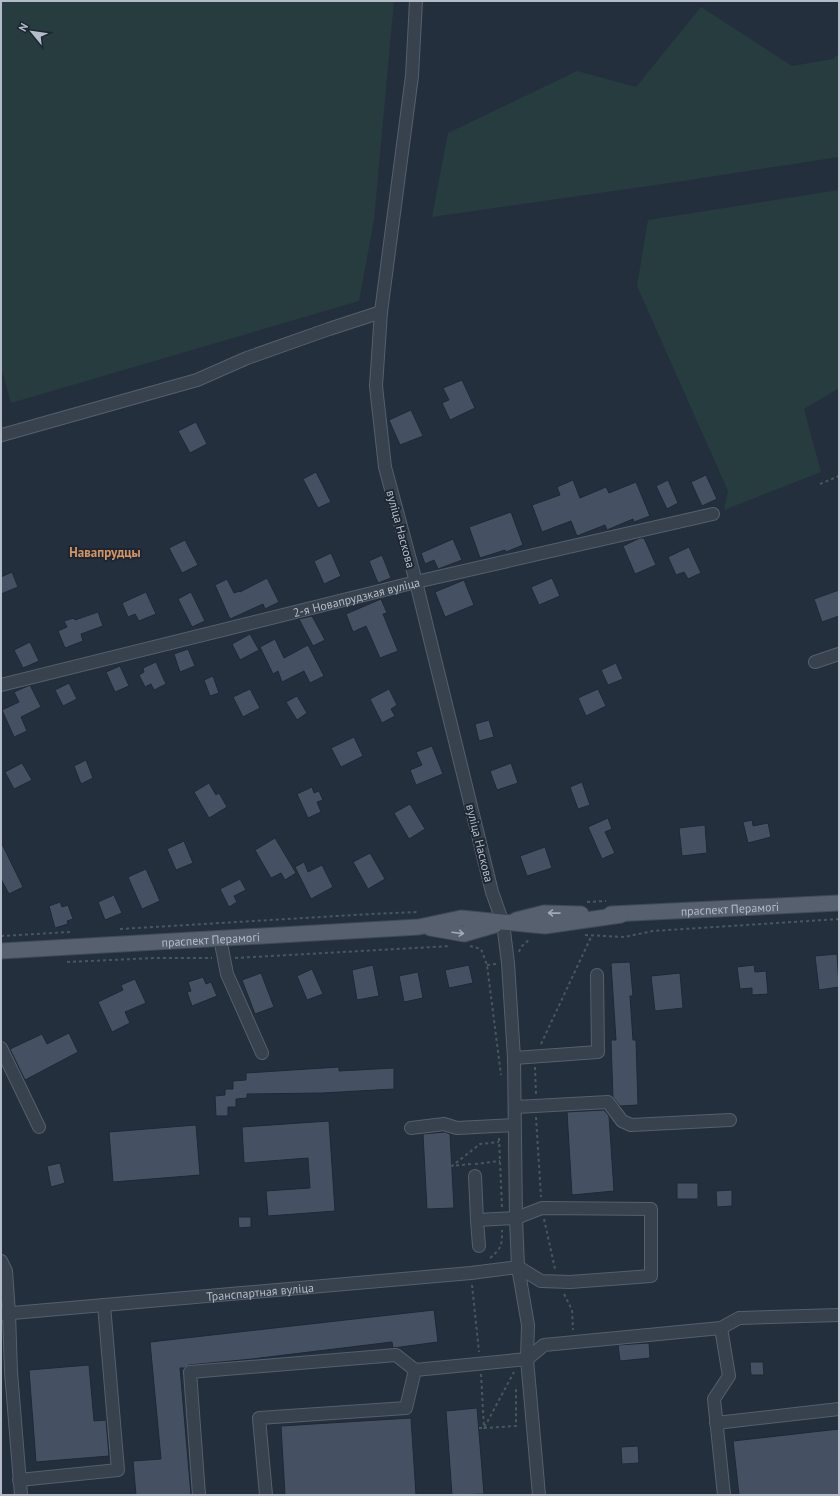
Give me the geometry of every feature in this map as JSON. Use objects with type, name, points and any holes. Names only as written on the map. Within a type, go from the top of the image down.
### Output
[{"type":"main road","name":"праспект Перамогі","points":[[419,927],[464,934],[544,913],[621,915],[839,903]]},
{"type":"main road","name":"праспект Перамогі","points":[[1,951],[419,927],[461,918],[503,923]]},
{"type":"street","name":"вуліца Наскова","points":[[416,1],[412,76],[381,312],[376,386],[385,467],[416,582],[492,892],[503,923],[508,963],[514,1058],[516,1107],[514,1125],[518,1267],[528,1325],[528,1359],[539,1495]]},
{"type":"street","points":[[2,435],[197,380],[247,358],[381,312]]},
{"type":"street","name":"2-я Новапрудзкая вуліца","points":[[1,685],[416,582],[713,514]]},
{"type":"street","points":[[815,662],[839,654]]},
{"type":"street","points":[[220,938],[227,974],[262,1053]]},
{"type":"street","points":[[514,1058],[598,1052],[597,975]]},
{"type":"street","points":[[1,1048],[39,1127]]},
{"type":"street","points":[[516,1107],[608,1102],[622,1121],[631,1125],[730,1120]]},
{"type":"street","points":[[411,1128],[444,1124],[457,1128],[514,1125]]},
{"type":"street","points":[[475,1176],[479,1246]]},
{"type":"street","points":[[477,1220],[516,1218],[542,1208],[651,1209],[651,1276],[570,1282],[558,1280],[541,1281],[518,1267]]},
{"type":"street","points":[[1,1261],[6,1271],[5,1314],[21,1495]]},
{"type":"street","name":"Транспартная вуліца","points":[[5,1314],[471,1273],[518,1267]]},
{"type":"street","points":[[19,1480],[118,1470],[104,1305]]},
{"type":"street","points":[[199,1495],[190,1372],[396,1355],[415,1370],[528,1359],[544,1345],[721,1328],[739,1318],[839,1315]]},
{"type":"street","points":[[721,1328],[729,1376],[714,1399],[724,1495]]},
{"type":"street","points":[[266,1495],[259,1418],[406,1408],[415,1370]]},
{"type":"street","points":[[716,1423],[839,1409]]},
{"type":"path","points":[[820,484],[839,476]]},
{"type":"path","points":[[115,930],[363,914],[423,912]]},
{"type":"path","points":[[584,935],[624,938],[653,931],[839,919]]},
{"type":"path","points":[[1,936],[77,932]]},
{"type":"path","points":[[464,934],[465,945],[481,949],[487,965],[501,1076]]},
{"type":"path","points":[[500,1125],[499,1142],[501,1196]]},
{"type":"path","points":[[499,1142],[480,1144],[452,1166],[500,1161]]},
{"type":"path","points":[[558,1280],[572,1310],[574,1342]]},
{"type":"path","points":[[509,1370],[516,1369]]},
{"type":"path","points":[[516,1369],[516,1376]]},
{"type":"path","points":[[484,1428],[516,1369]]},
{"type":"path","points":[[484,1428],[481,1373],[488,1372]]},
{"type":"path","points":[[479,1428],[516,1426],[516,1383]]},
{"type":"green space","points":[[1,1],[394,1],[374,220],[359,301],[11,403],[1,367]]},
{"type":"green space","points":[[701,7],[792,66],[833,59],[839,54],[839,157],[432,217],[448,133],[577,71],[636,87]]},
{"type":"green space","points":[[839,190],[839,388],[804,409],[821,472],[724,510],[728,491],[637,286],[648,220]]},
{"type":"building","points":[[462,380],[475,408],[450,420],[442,403],[449,400],[443,388]]},
{"type":"building","points":[[411,410],[423,436],[400,445],[389,420]]},
{"type":"building","points":[[196,422],[207,444],[190,453],[178,431]]},
{"type":"building","points":[[316,472],[331,502],[318,508],[303,479]]},
{"type":"building","points":[[706,475],[717,499],[702,506],[691,482]]},
{"type":"building","points":[[573,480],[580,498],[606,487],[609,493],[636,482],[650,516],[634,522],[633,519],[607,530],[605,525],[577,536],[571,521],[542,532],[532,505],[560,495],[557,487]]},
{"type":"building","points":[[668,480],[678,503],[667,509],[656,486]]},
{"type":"building","points":[[511,512],[523,545],[506,552],[505,550],[480,558],[469,527]]},
{"type":"building","points":[[640,538],[644,538],[656,565],[635,574],[623,546]]},
{"type":"building","points":[[453,539],[462,560],[438,569],[434,560],[425,564],[421,553]]},
{"type":"building","points":[[185,540],[198,565],[182,573],[169,548]]},
{"type":"building","points":[[689,547],[701,573],[688,579],[684,572],[676,575],[668,557]]},
{"type":"building","points":[[331,553],[341,576],[324,584],[314,561]]},
{"type":"building","points":[[382,555],[391,578],[378,583],[369,561]]},
{"type":"building","points":[[12,572],[18,587],[1,594],[1,577]]},
{"type":"building","points":[[267,578],[279,602],[265,609],[263,604],[230,619],[215,585],[227,579],[234,593],[240,592]]},
{"type":"building","points":[[552,578],[560,596],[539,605],[531,587]]},
{"type":"building","points":[[464,580],[474,605],[445,617],[435,592]]},
{"type":"building","points":[[839,590],[839,616],[822,622],[814,599]]},
{"type":"building","points":[[146,592],[156,614],[139,621],[135,614],[128,617],[122,603]]},
{"type":"building","points":[[191,592],[205,621],[192,627],[178,599]]},
{"type":"building","points":[[381,599],[387,613],[383,614],[398,651],[380,658],[366,626],[353,632],[346,614]]},
{"type":"building","points":[[98,612],[103,626],[81,634],[83,641],[65,648],[58,631],[67,627],[64,621],[74,618],[75,620]]},
{"type":"building","points":[[312,616],[325,640],[313,646],[299,619]]},
{"type":"building","points":[[250,634],[259,650],[240,660],[232,644]]},
{"type":"building","points":[[275,639],[284,658],[308,645],[324,676],[310,683],[304,671],[282,682],[278,671],[273,674],[260,647]]},
{"type":"building","points":[[30,642],[39,661],[23,668],[14,650]]},
{"type":"building","points":[[188,649],[195,666],[180,672],[174,654]]},
{"type":"building","points":[[156,662],[166,684],[154,690],[151,684],[145,687],[139,675],[144,672],[143,668]]},
{"type":"building","points":[[616,663],[623,679],[608,685],[601,670]]},
{"type":"building","points":[[120,666],[129,686],[115,692],[106,672]]},
{"type":"building","points":[[213,676],[219,693],[210,696],[204,680]]},
{"type":"building","points":[[69,683],[77,699],[63,706],[55,690]]},
{"type":"building","points":[[30,685],[41,707],[21,717],[27,731],[14,737],[2,710],[19,702],[14,692]]},
{"type":"building","points":[[250,689],[260,708],[243,717],[233,697]]},
{"type":"building","points":[[389,689],[397,705],[391,709],[395,716],[382,723],[370,699]]},
{"type":"building","points":[[598,689],[606,706],[586,716],[578,698]]},
{"type":"building","points":[[297,696],[307,713],[297,720],[286,702]]},
{"type":"building","points":[[489,720],[494,737],[479,741],[475,724]]},
{"type":"building","points":[[354,737],[363,756],[341,767],[331,748]]},
{"type":"building","points":[[432,746],[443,774],[416,785],[410,770],[422,765],[416,752]]},
{"type":"building","points":[[86,760],[93,778],[81,784],[74,766]]},
{"type":"building","points":[[22,763],[32,780],[14,789],[5,772]]},
{"type":"building","points":[[511,763],[518,783],[497,790],[490,771]]},
{"type":"building","points":[[582,782],[590,805],[578,809],[570,787]]},
{"type":"building","points":[[209,783],[216,795],[219,793],[227,807],[209,818],[194,792]]},
{"type":"building","points":[[312,787],[314,793],[319,791],[323,800],[317,802],[321,812],[308,818],[297,794]]},
{"type":"building","points":[[410,804],[425,829],[409,839],[394,813]]},
{"type":"building","points":[[608,818],[612,829],[605,832],[615,853],[602,859],[588,827]]},
{"type":"building","points":[[752,820],[753,826],[768,823],[771,837],[748,843],[743,822]]},
{"type":"building","points":[[705,825],[707,853],[682,856],[679,828]]},
{"type":"building","points":[[275,838],[296,873],[285,880],[281,873],[271,878],[255,850]]},
{"type":"building","points":[[184,841],[193,863],[176,870],[167,849]]},
{"type":"building","points":[[1,842],[23,887],[9,894],[1,879]]},
{"type":"building","points":[[545,847],[552,868],[527,876],[520,856]]},
{"type":"building","points":[[370,853],[385,879],[368,889],[353,862]]},
{"type":"building","points":[[304,862],[308,872],[322,865],[333,887],[311,899],[295,867]]},
{"type":"building","points":[[146,869],[160,901],[142,909],[128,877]]},
{"type":"building","points":[[240,879],[246,890],[234,896],[237,902],[229,907],[220,889]]},
{"type":"building","points":[[114,895],[122,913],[105,920],[98,902]]},
{"type":"building","points":[[60,902],[62,907],[68,905],[73,919],[67,921],[68,924],[55,928],[49,906]]},
{"type":"building","points":[[837,954],[839,987],[819,990],[815,956]]},
{"type":"building","points":[[630,962],[633,996],[630,996],[633,1040],[636,1040],[638,1105],[620,1106],[613,1097],[611,1040],[616,1040],[611,963]]},
{"type":"building","points":[[373,965],[379,996],[357,1000],[352,970]]},
{"type":"building","points":[[469,965],[473,983],[449,988],[445,970]]},
{"type":"building","points":[[754,965],[755,972],[766,971],[768,994],[752,995],[752,988],[740,989],[737,967]]},
{"type":"building","points":[[312,969],[323,994],[307,1000],[297,976]]},
{"type":"building","points":[[418,972],[423,998],[404,1002],[399,976]]},
{"type":"building","points":[[261,973],[274,1007],[255,1014],[242,980]]},
{"type":"building","points":[[680,973],[683,1008],[655,1011],[651,976]]},
{"type":"building","points":[[203,977],[206,984],[211,982],[217,996],[192,1006],[187,992],[191,991],[188,982]]},
{"type":"building","points":[[135,979],[146,1003],[125,1012],[130,1023],[112,1032],[98,1002],[123,990],[121,985]]},
{"type":"building","points":[[69,1033],[78,1052],[25,1080],[10,1049],[42,1034],[47,1044]]},
{"type":"building","points":[[339,1067],[339,1071],[394,1068],[394,1089],[322,1093],[247,1094],[247,1098],[236,1099],[236,1107],[228,1107],[228,1116],[216,1116],[215,1096],[225,1095],[225,1089],[233,1089],[233,1081],[246,1080],[246,1073]]},
{"type":"building","points":[[604,1110],[609,1116],[614,1191],[572,1195],[567,1112]]},
{"type":"building","points":[[329,1121],[335,1211],[268,1216],[266,1191],[310,1188],[308,1158],[244,1163],[242,1127]]},
{"type":"building","points":[[196,1125],[200,1175],[113,1182],[109,1132]]},
{"type":"building","points":[[445,1132],[450,1134],[454,1208],[427,1209],[423,1134]]},
{"type":"building","points":[[60,1163],[65,1183],[51,1187],[47,1166]]},
{"type":"building","points":[[677,1183],[698,1183],[698,1199],[677,1199]]},
{"type":"building","points":[[732,1190],[732,1206],[717,1207],[716,1191]]},
{"type":"building","points":[[238,1217],[251,1217],[251,1227],[239,1228]]},
{"type":"building","points":[[434,1310],[438,1342],[393,1348],[392,1342],[189,1365],[184,1368],[180,1368],[191,1495],[136,1495],[133,1461],[161,1459],[150,1342]]},
{"type":"building","points":[[649,1343],[650,1358],[620,1361],[618,1345]]},
{"type":"building","points":[[750,1362],[763,1362],[764,1375],[751,1375]]},
{"type":"building","points":[[89,1365],[94,1421],[106,1420],[109,1456],[36,1462],[29,1370]]},
{"type":"building","points":[[477,1408],[484,1494],[452,1495],[446,1411]]},
{"type":"building","points":[[411,1418],[416,1495],[285,1495],[281,1426]]},
{"type":"building","points":[[839,1429],[839,1495],[739,1495],[733,1441]]},
{"type":"building","points":[[638,1446],[639,1463],[622,1464],[621,1447]]},
{"type":"district","name":"Навапрудцы","points":[[105,552]]}]
